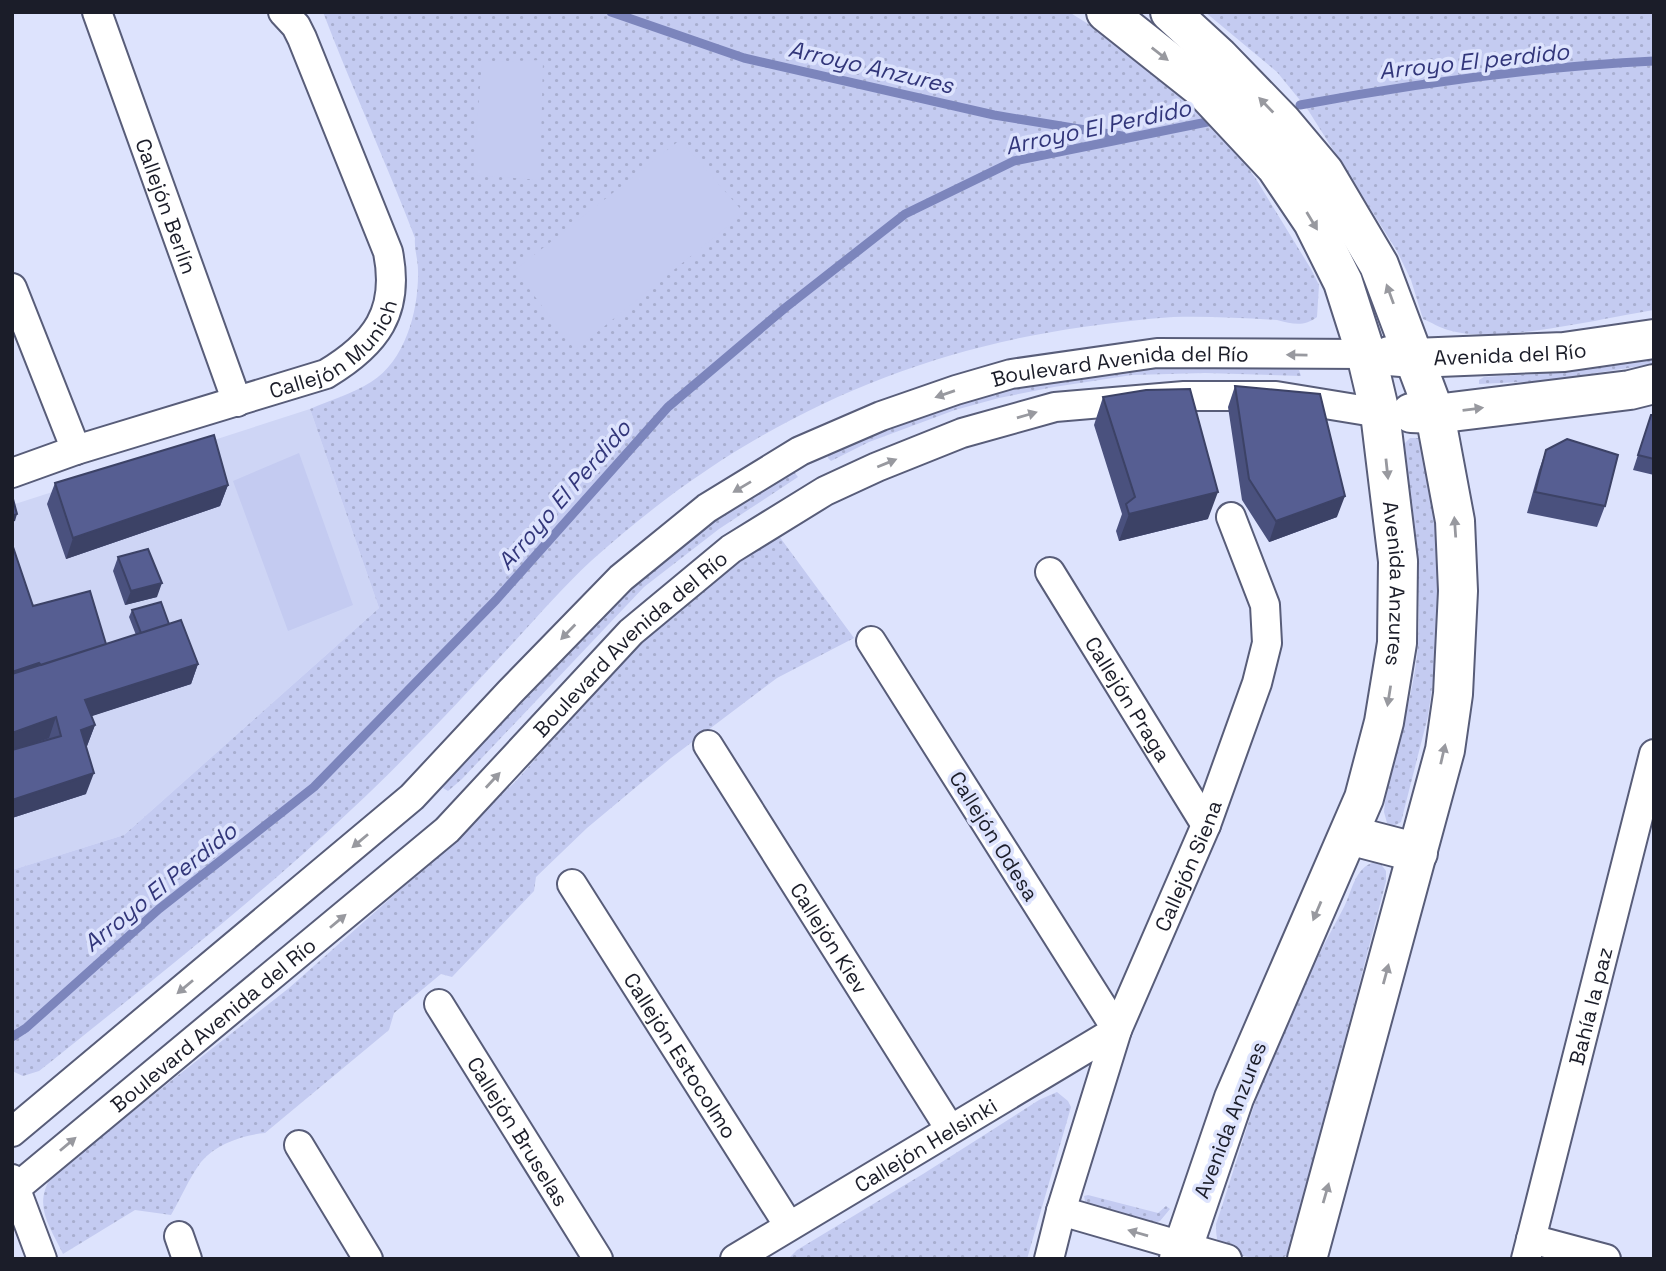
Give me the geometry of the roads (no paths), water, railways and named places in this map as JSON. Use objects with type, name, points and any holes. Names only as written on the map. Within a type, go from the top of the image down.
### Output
[{"type":"street","name":"Callejón Berlín","points":[[97,12],[237,402]]},
{"type":"street","name":"Callejón Munich","points":[[12,473],[76,450],[326,374],[352,358],[374,336],[384,319],[391,295],[392,272],[388,252],[302,38],[296,26],[283,12]]},
{"type":"street","name":"Avenida Anzures","points":[[1106,12],[1203,89],[1276,167],[1314,222],[1343,282],[1366,354],[1380,413],[1398,561],[1397,643],[1384,722],[1364,798],[1234,1098],[1181,1252]]},
{"type":"street","points":[[1170,12],[1219,57],[1274,114],[1324,172],[1379,265],[1435,414],[1455,521],[1458,591],[1454,694],[1445,750],[1307,1259]]},
{"type":"street","points":[[12,288],[76,450]]},
{"type":"street","name":"Avenida del Río","points":[[1366,354],[1413,358],[1564,352],[1654,339]]},
{"type":"street","name":"Boulevard Avenida del Río","points":[[12,1132],[412,797],[621,578],[707,508],[800,451],[881,416],[1011,374],[1157,353],[1366,354]]},
{"type":"street","points":[[1380,413],[1435,414],[1630,390],[1654,384]]},
{"type":"street","name":"Boulevard Avenida del Río","points":[[14,1183],[447,830],[631,632],[731,549],[825,491],[962,433],[1055,407],[1184,396],[1276,396],[1380,413]]},
{"type":"street","points":[[800,451],[825,491]]},
{"type":"street","name":"Callejón Siena","points":[[1049,1259],[1061,1211],[1117,1031],[1206,825],[1257,683],[1267,643],[1265,605],[1231,517]]},
{"type":"street","name":"Callejón Praga","points":[[1050,572],[1206,825]]},
{"type":"street","name":"Callejón Odesa","points":[[870,641],[1117,1031]]},
{"type":"street","name":"Callejón Kiev","points":[[708,745],[950,1129]]},
{"type":"street","name":"Bahía la paz","points":[[1529,1249],[1654,754]]},
{"type":"street","points":[[412,797],[447,830]]},
{"type":"street","points":[[1349,835],[1418,853]]},
{"type":"street","name":"Callejón Estocolmo","points":[[572,884],[789,1226]]},
{"type":"street","name":"Callejón Bruselas","points":[[439,1004],[598,1259]]},
{"type":"street","name":"Callejón Helsinki","points":[[735,1259],[1117,1031]]},
{"type":"street","points":[[299,1145],[368,1259]]},
{"type":"street","points":[[14,1183],[42,1259]]},
{"type":"street","points":[[1061,1211],[1181,1252],[1227,1259]]},
{"type":"street","points":[[1529,1249],[1606,1259]]},
{"type":"waterway","name":"Arroyo Anzures","points":[[611,12],[744,58],[994,115],[1122,136]]},
{"type":"waterway","name":"Arroyo El perdido","points":[[1300,105],[1476,77],[1654,61]]},
{"type":"waterway","name":"Arroyo El Perdido","points":[[12,1037],[26,1028],[159,909],[314,787],[496,600],[668,407],[785,308],[905,214],[1014,161],[1217,120]]}]
